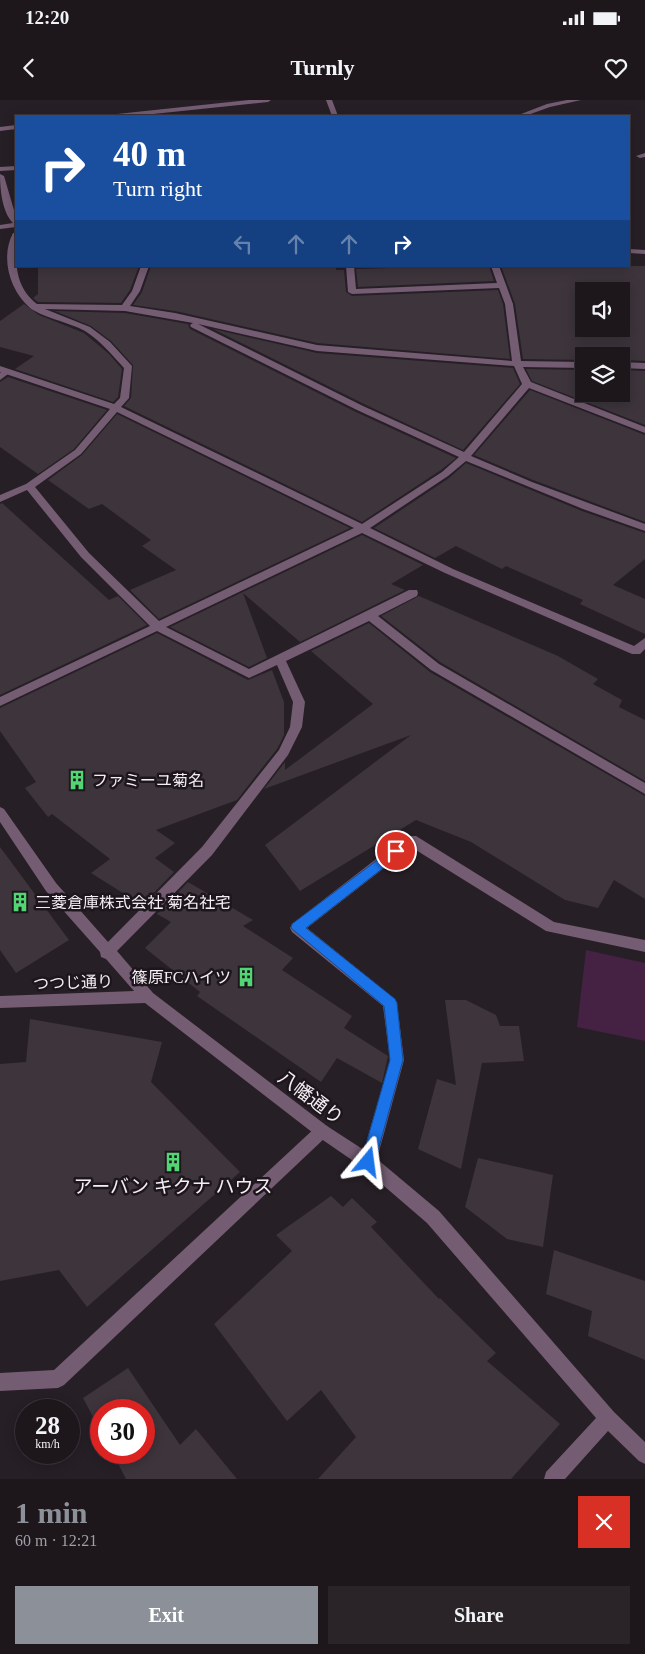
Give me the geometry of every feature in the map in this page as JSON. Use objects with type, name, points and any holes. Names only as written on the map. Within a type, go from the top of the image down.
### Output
[{"type":"street","points":[[126,115],[268,100]]},
{"type":"street","points":[[329,100],[335,115]]},
{"type":"street","points":[[522,115],[549,105],[578,100]]},
{"type":"street","points":[[0,129],[15,127]]},
{"type":"street","points":[[0,169],[15,168]]},
{"type":"street","points":[[0,176],[15,222]]},
{"type":"street","points":[[0,227],[15,224]]},
{"type":"street","points":[[0,499],[29,486],[78,452],[124,398],[129,368],[99,337],[32,306],[19,290],[11,267],[11,248],[15,238]]},
{"type":"street","points":[[630,251],[645,252]]},
{"type":"street","points":[[125,308],[136,291],[145,267]]},
{"type":"street","points":[[350,267],[352,292],[503,285]]},
{"type":"street","points":[[495,267],[509,304],[517,364],[527,384],[645,430]]},
{"type":"street","points":[[32,306],[125,308],[175,316],[317,348],[517,364],[575,365]]},
{"type":"street","points":[[175,316],[348,403],[464,458],[645,528]]},
{"type":"street","points":[[630,365],[645,366]]},
{"type":"street","points":[[3,372],[115,408],[363,528],[444,573],[636,651],[645,642]]},
{"type":"street","points":[[0,702],[159,628],[363,528],[445,474],[464,458],[527,384]]},
{"type":"street","points":[[29,486],[85,555],[159,628],[249,674],[370,616],[413,593]]},
{"type":"street","points":[[370,616],[435,667],[645,789]]},
{"type":"street","points":[[106,953],[207,851],[284,752],[296,726],[299,702],[280,660]]},
{"type":"street","name":"八幡通り","points":[[0,812],[51,887],[106,953],[148,997],[322,1131],[368,1162],[433,1217],[608,1418],[645,1455]]},
{"type":"street","points":[[368,1162],[396,1060],[390,1003],[297,928],[410,840],[551,926],[645,946]]},
{"type":"street","name":"つつじ通り","points":[[0,1002],[148,997]]},
{"type":"street","points":[[0,1382],[58,1379],[322,1131]]},
{"type":"street","points":[[553,1479],[608,1418]]},
{"type":"shaded area","points":[[586,950],[645,963],[645,1041],[577,1027]]},
{"type":"building","points":[[645,266],[645,361],[630,360],[630,347],[575,347],[575,360],[523,359],[515,304],[501,267]]},
{"type":"building","points":[[38,267],[139,267],[130,290],[121,303],[38,302],[33,298],[38,294]]},
{"type":"building","points":[[151,267],[336,267],[336,270],[344,270],[346,292],[352,296],[498,290],[503,304],[510,359],[317,343],[175,311],[133,305],[142,292]]},
{"type":"building","points":[[489,267],[494,281],[358,287],[356,269]]},
{"type":"building","points":[[24,304],[39,315],[84,333],[109,354],[122,369],[118,397],[113,402],[15,369],[34,356],[0,347],[0,321]]},
{"type":"building","points":[[55,311],[125,313],[188,324],[190,329],[356,412],[456,458],[362,522],[124,406],[131,398],[133,365],[111,341],[91,326]]},
{"type":"building","points":[[213,329],[317,353],[513,368],[520,384],[463,450],[364,404]]},
{"type":"building","points":[[526,369],[575,370],[575,398],[532,381]]},
{"type":"building","points":[[630,370],[645,371],[645,425],[586,402],[630,402]]},
{"type":"building","points":[[8,377],[107,410],[74,449],[38,474],[0,447],[0,382]]},
{"type":"building","points":[[530,390],[645,435],[645,522],[533,480],[474,455]]},
{"type":"building","points":[[117,414],[350,528],[159,619],[130,590],[176,570],[142,546],[151,540],[102,504],[89,509],[48,480],[82,455]]},
{"type":"building","points":[[466,463],[582,511],[645,533],[645,559],[613,585],[645,599],[645,634],[580,604],[583,600],[506,566],[502,569],[456,546],[435,558],[374,528],[449,478]]},
{"type":"building","points":[[2,503],[109,600],[118,596],[147,625],[0,695],[0,504]]},
{"type":"building","points":[[362,535],[423,565],[391,584],[405,590],[300,642],[243,593],[267,658],[249,667],[170,627]]},
{"type":"building","points":[[419,596],[558,656],[598,679],[593,684],[622,700],[619,707],[645,720],[645,781],[440,662],[381,616]]},
{"type":"building","points":[[369,623],[430,672],[645,796],[645,899],[614,880],[598,908],[565,900],[471,842],[416,820],[300,891],[265,845],[411,735],[264,789],[285,762],[285,770],[373,704],[311,651]]},
{"type":"building","points":[[157,633],[248,680],[272,670],[284,702],[284,735],[277,749],[237,800],[156,830],[175,843],[155,858],[174,872],[142,905],[91,873],[110,859],[52,814],[48,817],[25,788],[36,782],[0,731],[0,708]]},
{"type":"building","name":"三菱倉庫株式会社 菊名社宅","points":[[0,847],[69,940],[16,973],[0,950]]},
{"type":"building","points":[[188,882],[253,920],[243,926],[293,958],[282,970],[352,1016],[344,1028],[388,1056],[382,1083],[337,1058],[321,1082],[197,996],[200,992],[145,948],[171,922],[157,914]]},
{"type":"building","points":[[445,1000],[466,1000],[496,1015],[500,1026],[519,1026],[524,1061],[482,1063],[461,1169],[418,1149],[437,1079],[456,1085]]},
{"type":"building","points":[[30,1019],[162,1042],[151,1082],[240,1172],[87,1307],[59,1270],[0,1281],[0,1064],[26,1062]]},
{"type":"building","points":[[478,1158],[553,1175],[543,1247],[507,1239],[465,1207]]},
{"type":"building","points":[[331,1196],[343,1207],[352,1198],[377,1222],[371,1227],[439,1299],[496,1353],[487,1361],[560,1424],[511,1479],[318,1479],[356,1437],[321,1390],[287,1421],[214,1324],[292,1251],[276,1235]]},
{"type":"building","points":[[554,1250],[645,1281],[645,1360],[588,1336],[592,1311],[546,1294]]},
{"type":"building","points":[[128,1368],[149,1399],[90,1399],[90,1411],[83,1398]]},
{"type":"building","points":[[155,1408],[180,1445],[196,1429],[237,1479],[126,1479],[118,1464],[155,1464]]},
{"type":"place","name":"ファミーユ菊名","points":[[77,780]]},
{"type":"place","name":"三菱倉庫株式会社 菊名社宅","points":[[20,902]]},
{"type":"place","name":"篠原FCハイツ","points":[[246,977]]},
{"type":"place","name":"アーバン キクナ ハウス","points":[[173,1162]]},
{"type":"route","points":[[368,1162],[396,1060],[390,1003],[297,928],[396,851]]}]
